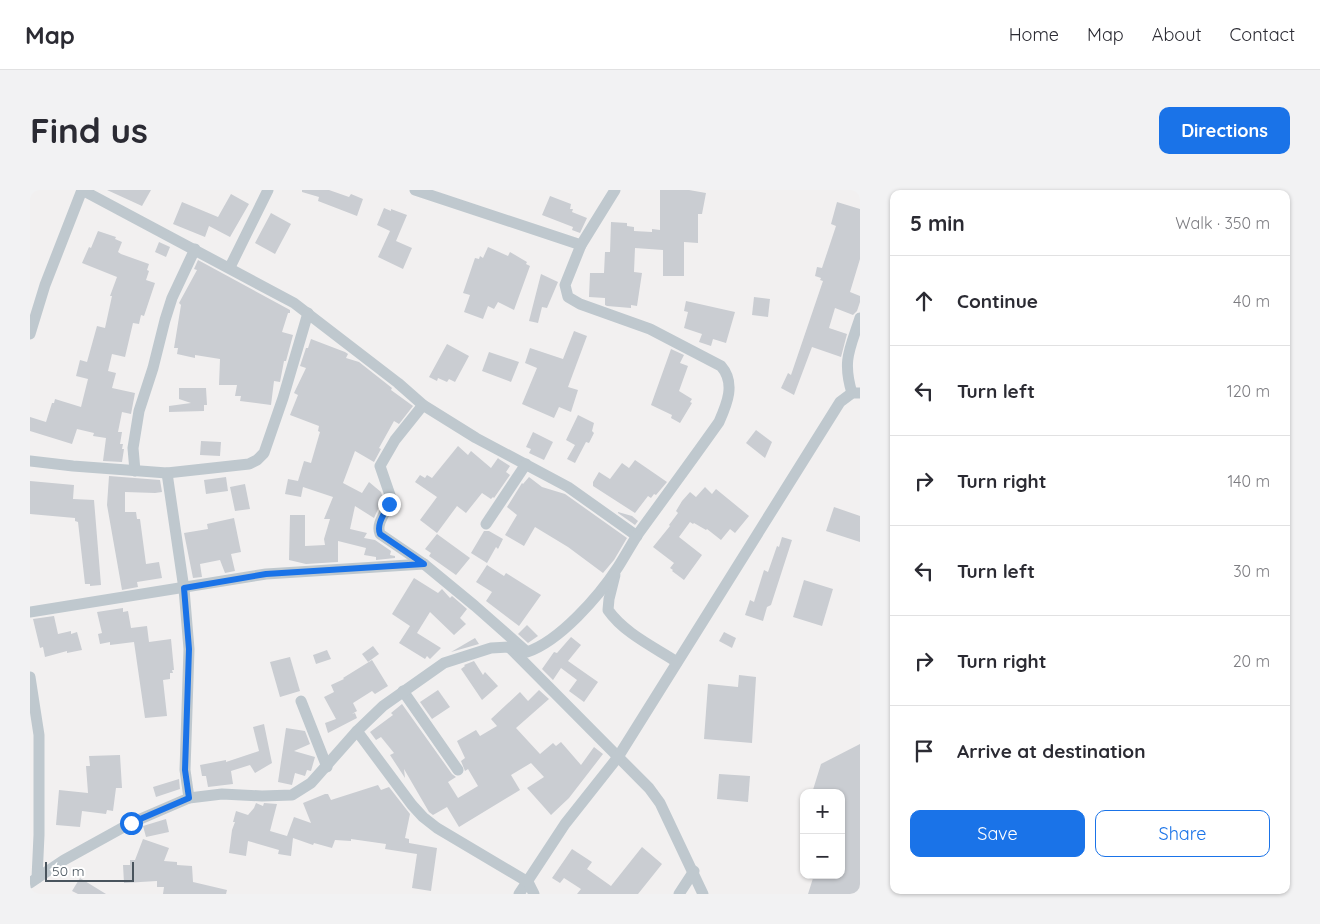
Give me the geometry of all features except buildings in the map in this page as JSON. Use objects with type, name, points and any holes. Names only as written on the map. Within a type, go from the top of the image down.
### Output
[{"type":"street","points":[[30,334],[45,285],[82,190],[230,267],[294,303],[422,405],[476,438],[568,487],[637,536]]},
{"type":"street","points":[[230,267],[268,190]]},
{"type":"street","points":[[415,190],[580,245]]},
{"type":"street","points":[[33,880],[131,823],[189,798],[222,794],[292,795],[311,783],[357,731],[383,706],[444,663],[490,648],[508,647],[527,652],[544,644],[570,624],[587,607],[617,569],[637,536],[719,422],[727,403],[729,387],[727,373],[721,366],[707,358],[650,329],[580,304],[568,297],[565,285],[580,245],[615,190]]},
{"type":"street","points":[[135,471],[134,441],[139,412],[172,298],[195,249]]},
{"type":"street","points":[[30,461],[167,473],[249,464],[258,460],[264,453],[283,398],[308,313]]},
{"type":"street","points":[[519,894],[565,824],[618,757],[840,402],[856,393],[846,375],[846,360],[860,318]]},
{"type":"street","points":[[422,405],[382,460],[380,471],[391,498],[378,530],[383,537],[424,564],[527,652]]},
{"type":"street","points":[[486,524],[526,464]]},
{"type":"street","points":[[167,473],[184,588],[189,649],[185,770],[189,798]]},
{"type":"street","points":[[30,612],[266,574],[424,564]]},
{"type":"street","points":[[617,569],[609,598],[608,610],[624,627],[678,662]]},
{"type":"street","points":[[508,647],[649,788],[660,803],[694,871],[703,894]]},
{"type":"street","points":[[30,677],[39,735],[39,835],[33,880]]},
{"type":"street","points":[[403,691],[458,770]]},
{"type":"street","points":[[301,701],[327,767]]},
{"type":"street","points":[[357,731],[423,817],[437,828],[528,882],[534,894]]},
{"type":"street","points":[[679,894],[694,871]]},
{"type":"route","points":[[131,823],[189,798],[185,770],[189,649],[184,588],[266,574],[424,564],[380,534],[378,530],[389,504]]}]
